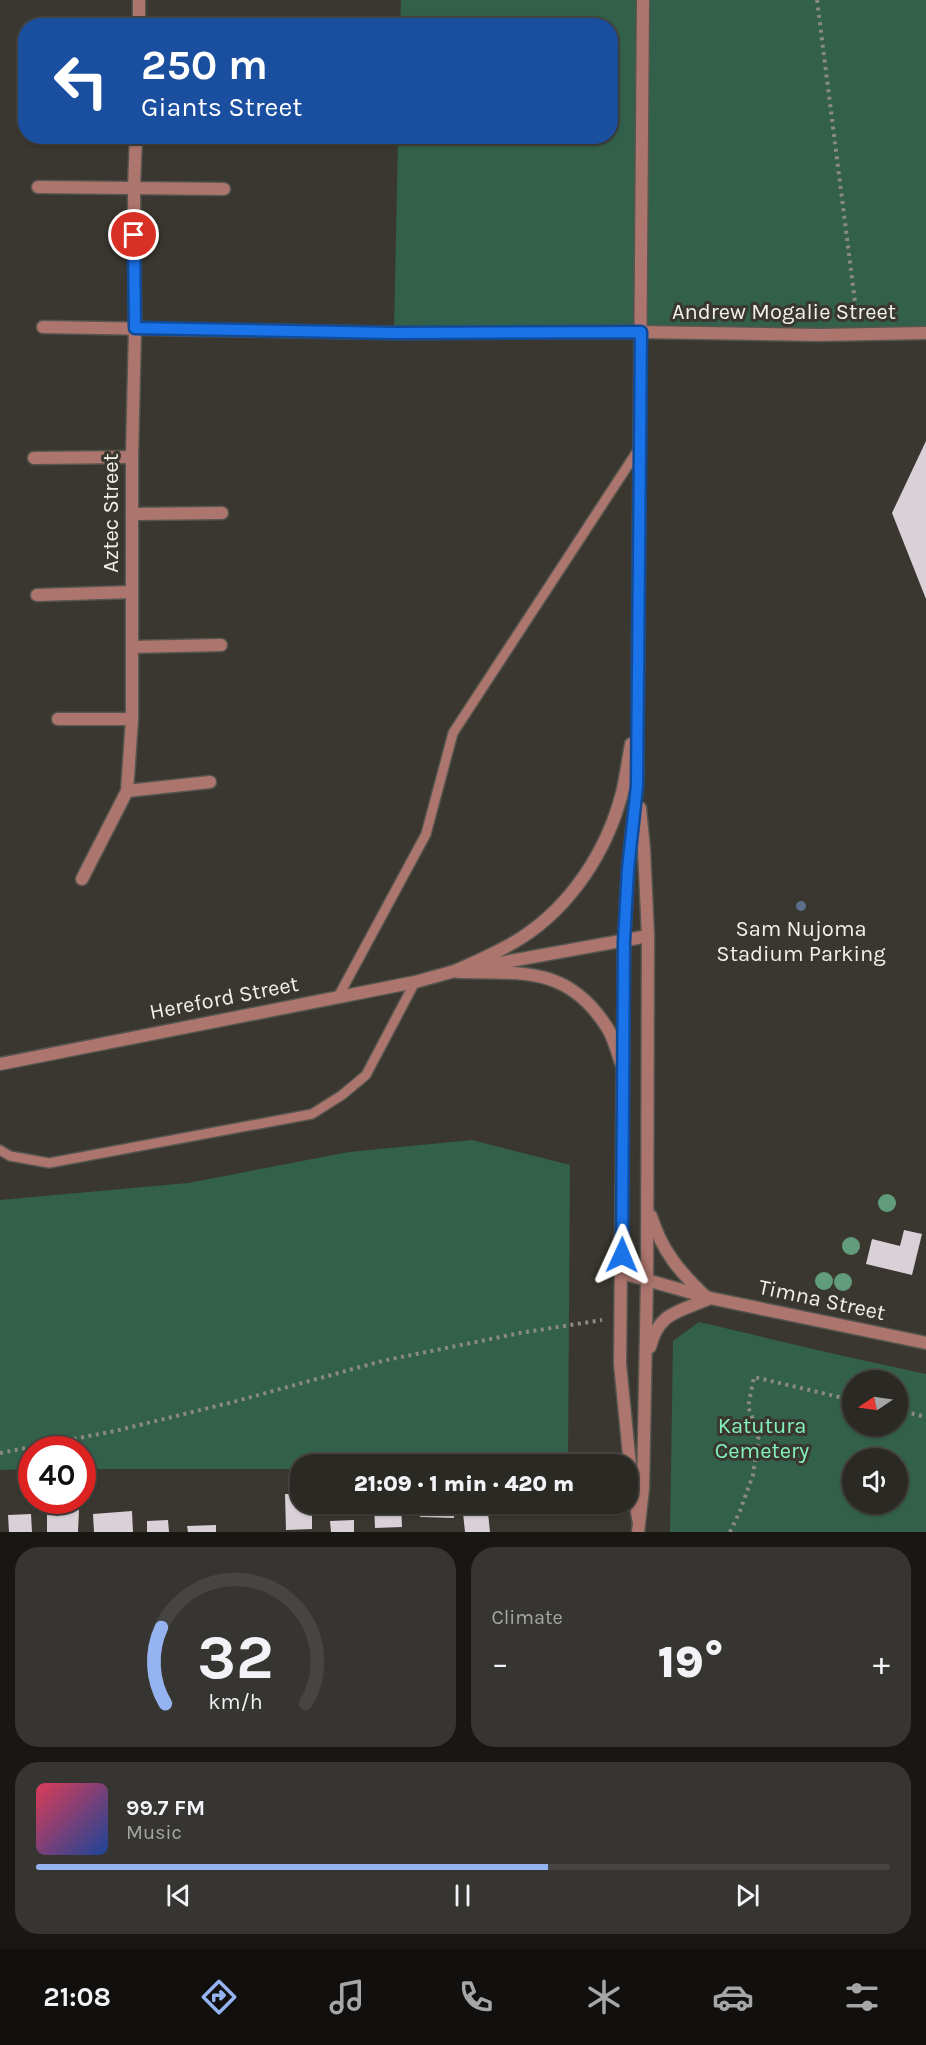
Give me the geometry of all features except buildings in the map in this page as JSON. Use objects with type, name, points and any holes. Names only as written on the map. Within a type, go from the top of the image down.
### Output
[{"type":"street","points":[[138,0],[138,18]]},
{"type":"street","points":[[639,1528],[632,1485],[620,1364],[624,941],[628,869],[637,786],[643,0]]},
{"type":"street","name":"Aztec Street","points":[[82,879],[127,791],[132,719],[136,144]]},
{"type":"street","points":[[38,187],[224,189]]},
{"type":"street","name":"Andrew Mogalie Street","points":[[43,327],[394,333],[926,333]]},
{"type":"street","points":[[34,458],[132,458]]},
{"type":"street","points":[[133,514],[222,513]]},
{"type":"street","points":[[37,595],[132,592]]},
{"type":"street","points":[[132,646],[221,645]]},
{"type":"street","points":[[455,971],[520,939],[566,901],[589,868],[609,830],[622,795],[638,712]]},
{"type":"street","points":[[58,719],[132,719]]},
{"type":"street","points":[[127,791],[210,782]]},
{"type":"street","points":[[637,786],[644,849],[648,936],[646,1366],[643,1489],[639,1528]]},
{"type":"street","points":[[455,971],[648,936]]},
{"type":"street","points":[[455,971],[526,973],[562,983],[581,994],[609,1030],[624,1070]]},
{"type":"street","name":"Hereford Street","points":[[0,1064],[415,982],[455,971]]},
{"type":"street","points":[[646,1366],[653,1336],[663,1319],[708,1297],[684,1276],[666,1252],[656,1232],[647,1203]]},
{"type":"street","name":"Timna Street","points":[[622,1273],[708,1297],[926,1342]]},
{"type":"lane","points":[[338,997],[426,834],[453,733],[640,447]]},
{"type":"lane","points":[[0,1150],[10,1156],[49,1162],[312,1114],[342,1095],[366,1075],[415,982]]},
{"type":"path","points":[[817,0],[859,334]]},
{"type":"path","points":[[0,1453],[115,1431],[233,1402],[382,1360],[520,1333],[621,1317]]},
{"type":"path","points":[[730,1532],[753,1475],[759,1433],[748,1407],[754,1377],[842,1398]]},
{"type":"path","points":[[908,1413],[926,1417]]},
{"type":"green space","points":[[401,0],[926,0],[926,333],[394,333],[398,144],[618,144],[618,18],[400,18]]},
{"type":"green space","points":[[472,1140],[570,1165],[568,1454],[290,1454],[290,1469],[96,1469],[96,1436],[18,1436],[18,1469],[0,1470],[0,1200],[188,1183],[349,1152]]},
{"type":"green space","name":"Katutura Cemetery","points":[[699,1322],[908,1370],[842,1370],[842,1436],[908,1436],[908,1370],[926,1374],[926,1532],[670,1532],[673,1341]]},
{"type":"place","name":"Sam Nujoma Stadium Parking","points":[[801,906]]},
{"type":"route","points":[[134,235],[135,328],[394,333],[641,332],[637,786],[628,869],[624,941],[622,1255]]}]
